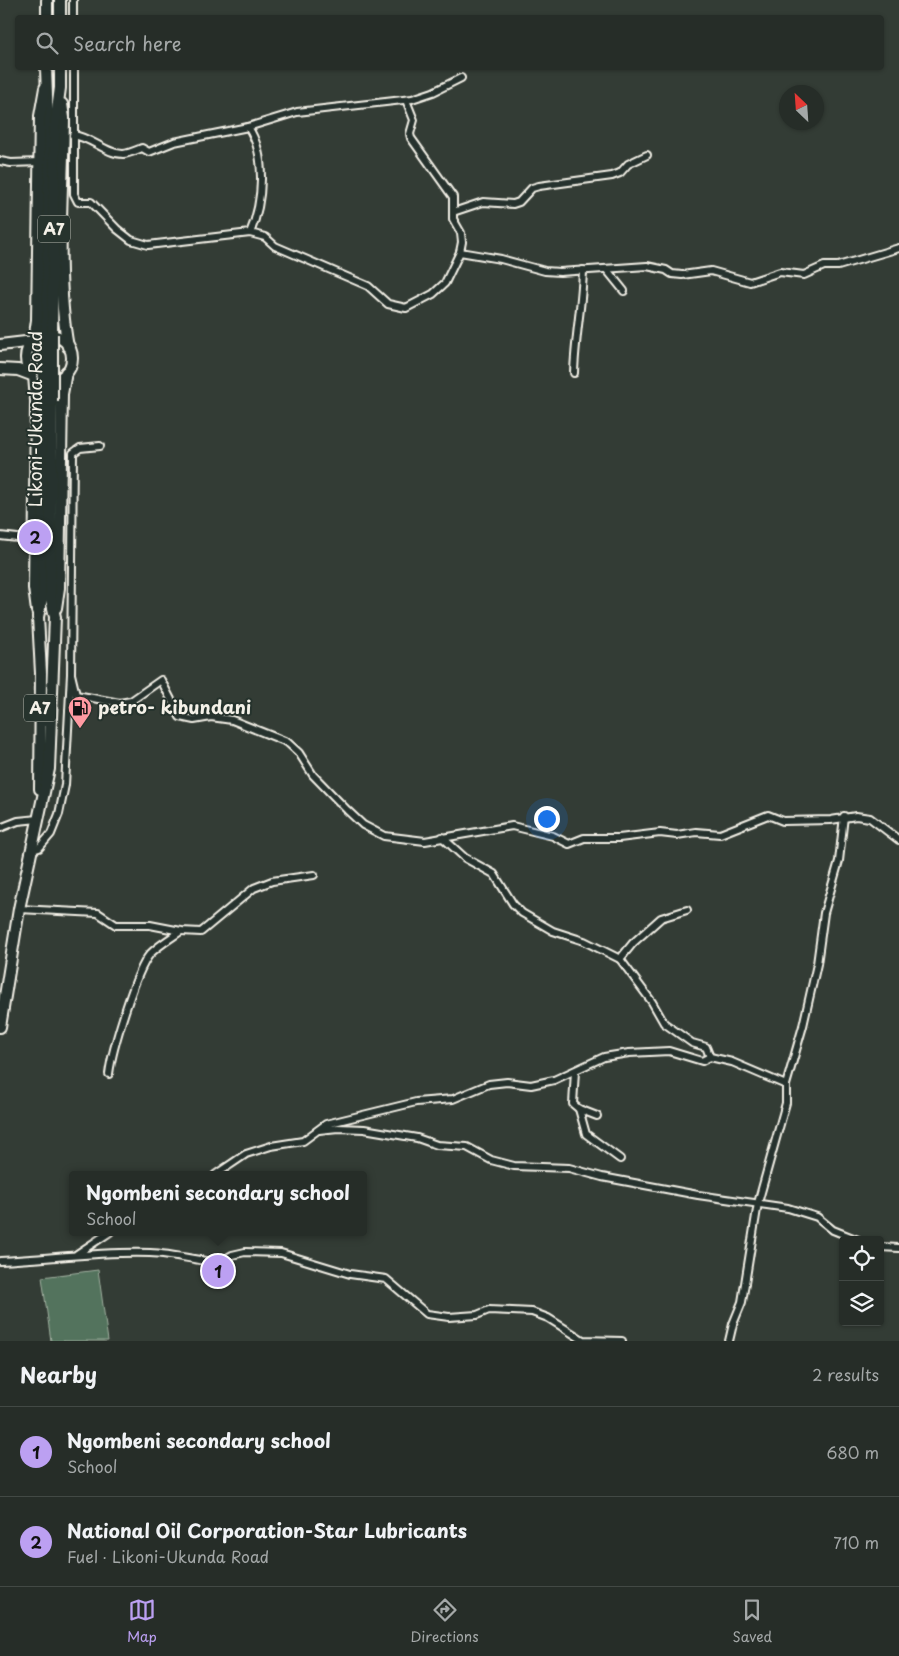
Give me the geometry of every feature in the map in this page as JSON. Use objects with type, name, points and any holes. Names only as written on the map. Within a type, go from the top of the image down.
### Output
[{"type":"highway","points":[[47,0],[47,15]]},
{"type":"highway","points":[[60,0],[60,15]]},
{"type":"highway","name":"Likoni-Ukunda Road","points":[[46,70],[45,88],[52,125]]},
{"type":"highway","name":"Likoni-Ukunda Road","points":[[40,800],[48,769],[52,735],[54,617],[47,594],[43,334],[52,125],[60,88],[60,70]]},
{"type":"highway","points":[[38,617],[34,588],[36,401],[34,376],[27,365],[26,356],[28,348],[34,341],[37,320],[40,116],[45,88]]},
{"type":"highway","points":[[54,617],[59,588],[62,394],[66,372],[71,360],[64,321],[62,289],[64,118],[60,88]]},
{"type":"highway","points":[[0,345],[34,341],[46,336],[55,336],[68,346]]},
{"type":"highway","points":[[0,369],[18,370],[51,380],[66,372]]},
{"type":"highway","name":"Likoni-Ukunda Road","points":[[0,1028],[19,909],[38,819],[40,800],[40,673],[38,617],[47,594]]},
{"type":"street","points":[[73,0],[73,15]]},
{"type":"street","points":[[74,70],[74,194],[78,202],[91,202],[117,230],[131,240],[148,246],[250,233],[265,236],[276,246],[368,286],[388,304],[406,308],[440,288],[460,252],[461,233],[453,218],[453,197],[411,138],[410,134],[414,120],[406,100]]},
{"type":"street","points":[[73,135],[85,136],[110,150],[123,154],[142,148],[148,152],[174,142],[248,128],[297,112],[406,100],[433,92],[460,78]]},
{"type":"street","points":[[248,128],[255,138],[260,180],[255,222],[250,233]]},
{"type":"street","points":[[453,212],[483,202],[513,204],[519,202],[532,188],[539,186],[612,176],[620,173],[628,164],[647,156]]},
{"type":"street","points":[[0,160],[11,163],[39,162]]},
{"type":"street","points":[[460,252],[501,259],[545,271],[607,270],[647,266],[666,270],[672,274],[682,275],[710,271],[750,282],[780,272],[804,275],[824,266],[838,266],[899,248]]},
{"type":"street","points":[[574,374],[575,335],[582,300],[583,270]]},
{"type":"street","points":[[607,270],[624,291]]},
{"type":"street","points":[[32,850],[39,848],[51,834],[59,814],[65,784],[71,674],[73,453],[80,448],[100,446]]},
{"type":"street","points":[[0,536],[35,540]]},
{"type":"street","points":[[71,674],[76,695],[120,703],[131,701],[161,680],[180,717],[194,720],[211,717],[232,720],[292,746],[313,776],[363,825],[384,836],[425,841],[512,826],[553,836],[568,844],[584,838],[619,838],[660,833],[676,835],[696,832],[720,834],[768,815],[783,821],[831,820],[844,816],[870,818],[899,840]]},
{"type":"street","points":[[729,1341],[733,1324],[742,1302],[758,1202],[786,1104],[786,1085],[801,1034],[817,964],[824,913],[839,861],[844,816]]},
{"type":"street","points":[[0,828],[18,821],[38,819]]},
{"type":"street","points":[[442,837],[465,858],[494,874],[513,904],[522,913],[552,931],[584,941],[620,959],[652,1002],[664,1023],[692,1043],[706,1046],[710,1057]]},
{"type":"street","points":[[19,909],[98,912],[116,925],[150,925],[181,931],[204,931],[254,888],[272,881],[314,875]]},
{"type":"street","points":[[620,959],[633,943],[661,918],[687,910]]},
{"type":"street","points":[[109,1074],[113,1046],[137,980],[150,955],[181,931]]},
{"type":"street","points":[[222,1171],[246,1154],[271,1146],[303,1141],[326,1124],[416,1102],[453,1099],[489,1084],[507,1082],[531,1085],[554,1080],[604,1057],[629,1053],[669,1051],[702,1061],[710,1057],[732,1062],[786,1085]]},
{"type":"street","points":[[575,1071],[572,1100],[580,1109],[598,1116]]},
{"type":"street","points":[[580,1109],[586,1134],[620,1159]]},
{"type":"street","points":[[318,1130],[338,1128],[364,1129],[417,1138],[437,1145],[467,1147],[491,1160],[514,1166],[569,1168],[602,1177],[698,1195],[758,1202],[788,1208],[817,1217],[833,1230],[848,1236]]},
{"type":"street","points":[[77,1254],[104,1236]]},
{"type":"street","points":[[884,1247],[899,1248]]},
{"type":"street","points":[[0,1261],[77,1254],[152,1253],[218,1263],[232,1255],[245,1252],[281,1253],[350,1274],[386,1279],[427,1314],[449,1317],[477,1315],[489,1310],[532,1312],[548,1318],[583,1340],[622,1341]]},
{"type":"green space","points":[[98,1270],[108,1341],[51,1341],[42,1277]]},
{"type":"place","name":"National Oil Corporation-Star Lubricants","points":[[35,537]]},
{"type":"place","name":"petro- kibundani","points":[[80,729]]},
{"type":"place","name":"Ngombeni secondary school","points":[[218,1271]]}]
